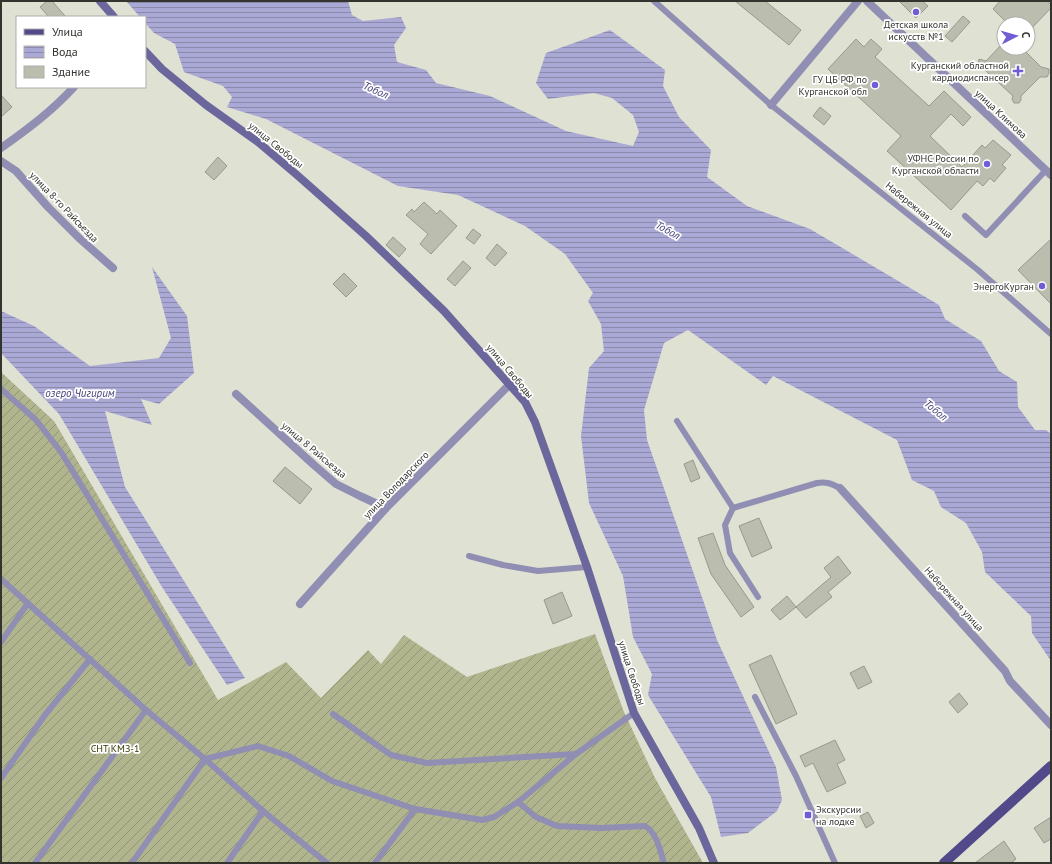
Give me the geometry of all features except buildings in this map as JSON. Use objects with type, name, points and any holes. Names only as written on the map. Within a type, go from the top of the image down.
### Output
[{"type":"main road","points":[[944,863],[1051,766]]},
{"type":"street","points":[[100,1],[113,16]]},
{"type":"street","points":[[772,105],[858,1]]},
{"type":"street","name":"улица Климова","points":[[867,1],[1048,173]]},
{"type":"street","name":"улица Свободы","points":[[146,52],[162,69],[206,105],[258,142],[286,165],[366,236],[444,311],[525,402],[535,422],[587,567],[634,713],[699,828],[714,863]]},
{"type":"street","points":[[1,148],[23,133],[58,105],[73,88]]},
{"type":"street","name":"улица 8-го Райсъезда","points":[[1,161],[16,171],[48,207],[79,238],[113,268]]},
{"type":"street","name":"улица Володарского","points":[[300,604],[386,508],[510,384]]},
{"type":"street","name":"улица 8 Райсъезда","points":[[236,394],[336,484],[386,508]]},
{"type":"street","name":"Набережная улица","points":[[840,488],[1005,671],[1010,681],[1051,725]]},
{"type":"lane","name":"Набережная улица","points":[[654,1],[772,105],[978,270],[1051,334]]},
{"type":"lane","points":[[965,216],[986,235],[1048,173]]},
{"type":"lane","points":[[1,389],[36,420],[61,452],[190,663]]},
{"type":"lane","points":[[677,421],[733,508]]},
{"type":"lane","points":[[758,597],[730,553],[725,525],[733,508],[817,483],[830,483],[840,488]]},
{"type":"lane","points":[[469,556],[503,566],[538,571],[587,567]]},
{"type":"lane","points":[[1,579],[146,710],[325,862]]},
{"type":"lane","points":[[1,642],[28,603]]},
{"type":"lane","points":[[1,778],[45,715],[90,659]]},
{"type":"lane","points":[[755,697],[796,776],[835,863]]},
{"type":"lane","points":[[35,863],[146,710]]},
{"type":"lane","points":[[132,863],[205,759],[258,746],[289,756],[332,781],[415,809],[482,820],[494,817],[518,802],[576,754],[634,713]]},
{"type":"lane","points":[[333,714],[390,755],[427,763],[576,754]]},
{"type":"lane","points":[[518,802],[536,817],[557,826],[601,828],[644,826],[650,829],[654,834],[664,863]]},
{"type":"lane","points":[[375,863],[415,809]]},
{"type":"lane","points":[[227,863],[264,811]]},
{"type":"green space","name":"СНТ КМЗ-1","points":[[1,372],[54,421],[218,700],[286,662],[321,698],[368,650],[381,664],[404,635],[467,677],[595,634],[624,712],[655,778],[703,863],[1,863]]},
{"type":"water","name":"Тобол","points":[[126,1],[348,1],[352,15],[363,21],[401,17],[406,28],[394,45],[397,62],[426,70],[436,83],[490,96],[566,131],[633,146],[639,132],[633,115],[612,98],[594,93],[548,99],[536,83],[546,53],[610,30],[665,70],[663,86],[679,117],[711,150],[707,177],[747,206],[810,229],[939,305],[945,319],[981,341],[999,371],[1017,382],[1018,407],[1035,430],[1046,430],[1051,434],[1051,661],[1032,633],[1031,616],[985,572],[982,552],[966,523],[941,507],[934,491],[912,480],[897,440],[773,376],[766,385],[688,330],[664,343],[644,410],[647,440],[717,640],[776,767],[782,800],[777,811],[748,833],[721,837],[711,797],[648,695],[652,674],[633,637],[623,576],[589,503],[581,436],[589,368],[604,351],[601,324],[588,301],[593,293],[565,254],[525,226],[458,195],[398,186],[266,119],[227,107],[232,97],[223,86],[184,72],[175,44],[154,33],[146,24],[146,16],[139,16]]},
{"type":"water","name":"озеро Чигирим","points":[[152,267],[187,316],[194,373],[159,404],[141,399],[152,425],[105,411],[125,487],[245,678],[227,685],[162,587],[59,414],[1,353],[1,311],[34,326],[90,366],[159,358],[171,338]]},
{"type":"place","name":"Детская школа искусств №1","points":[[916,12]]},
{"type":"place","name":"Курганский областной кардиодиспансер","points":[[1018,71]]},
{"type":"place","name":"ГУ ЦБ РФ по Курганской обл","points":[[875,85]]},
{"type":"place","name":"УФНС России по Курганской области","points":[[987,164]]},
{"type":"place","name":"ЭнергоКурган","points":[[1042,286]]},
{"type":"place","name":"Экскурсии на лодке","points":[[808,815]]}]
